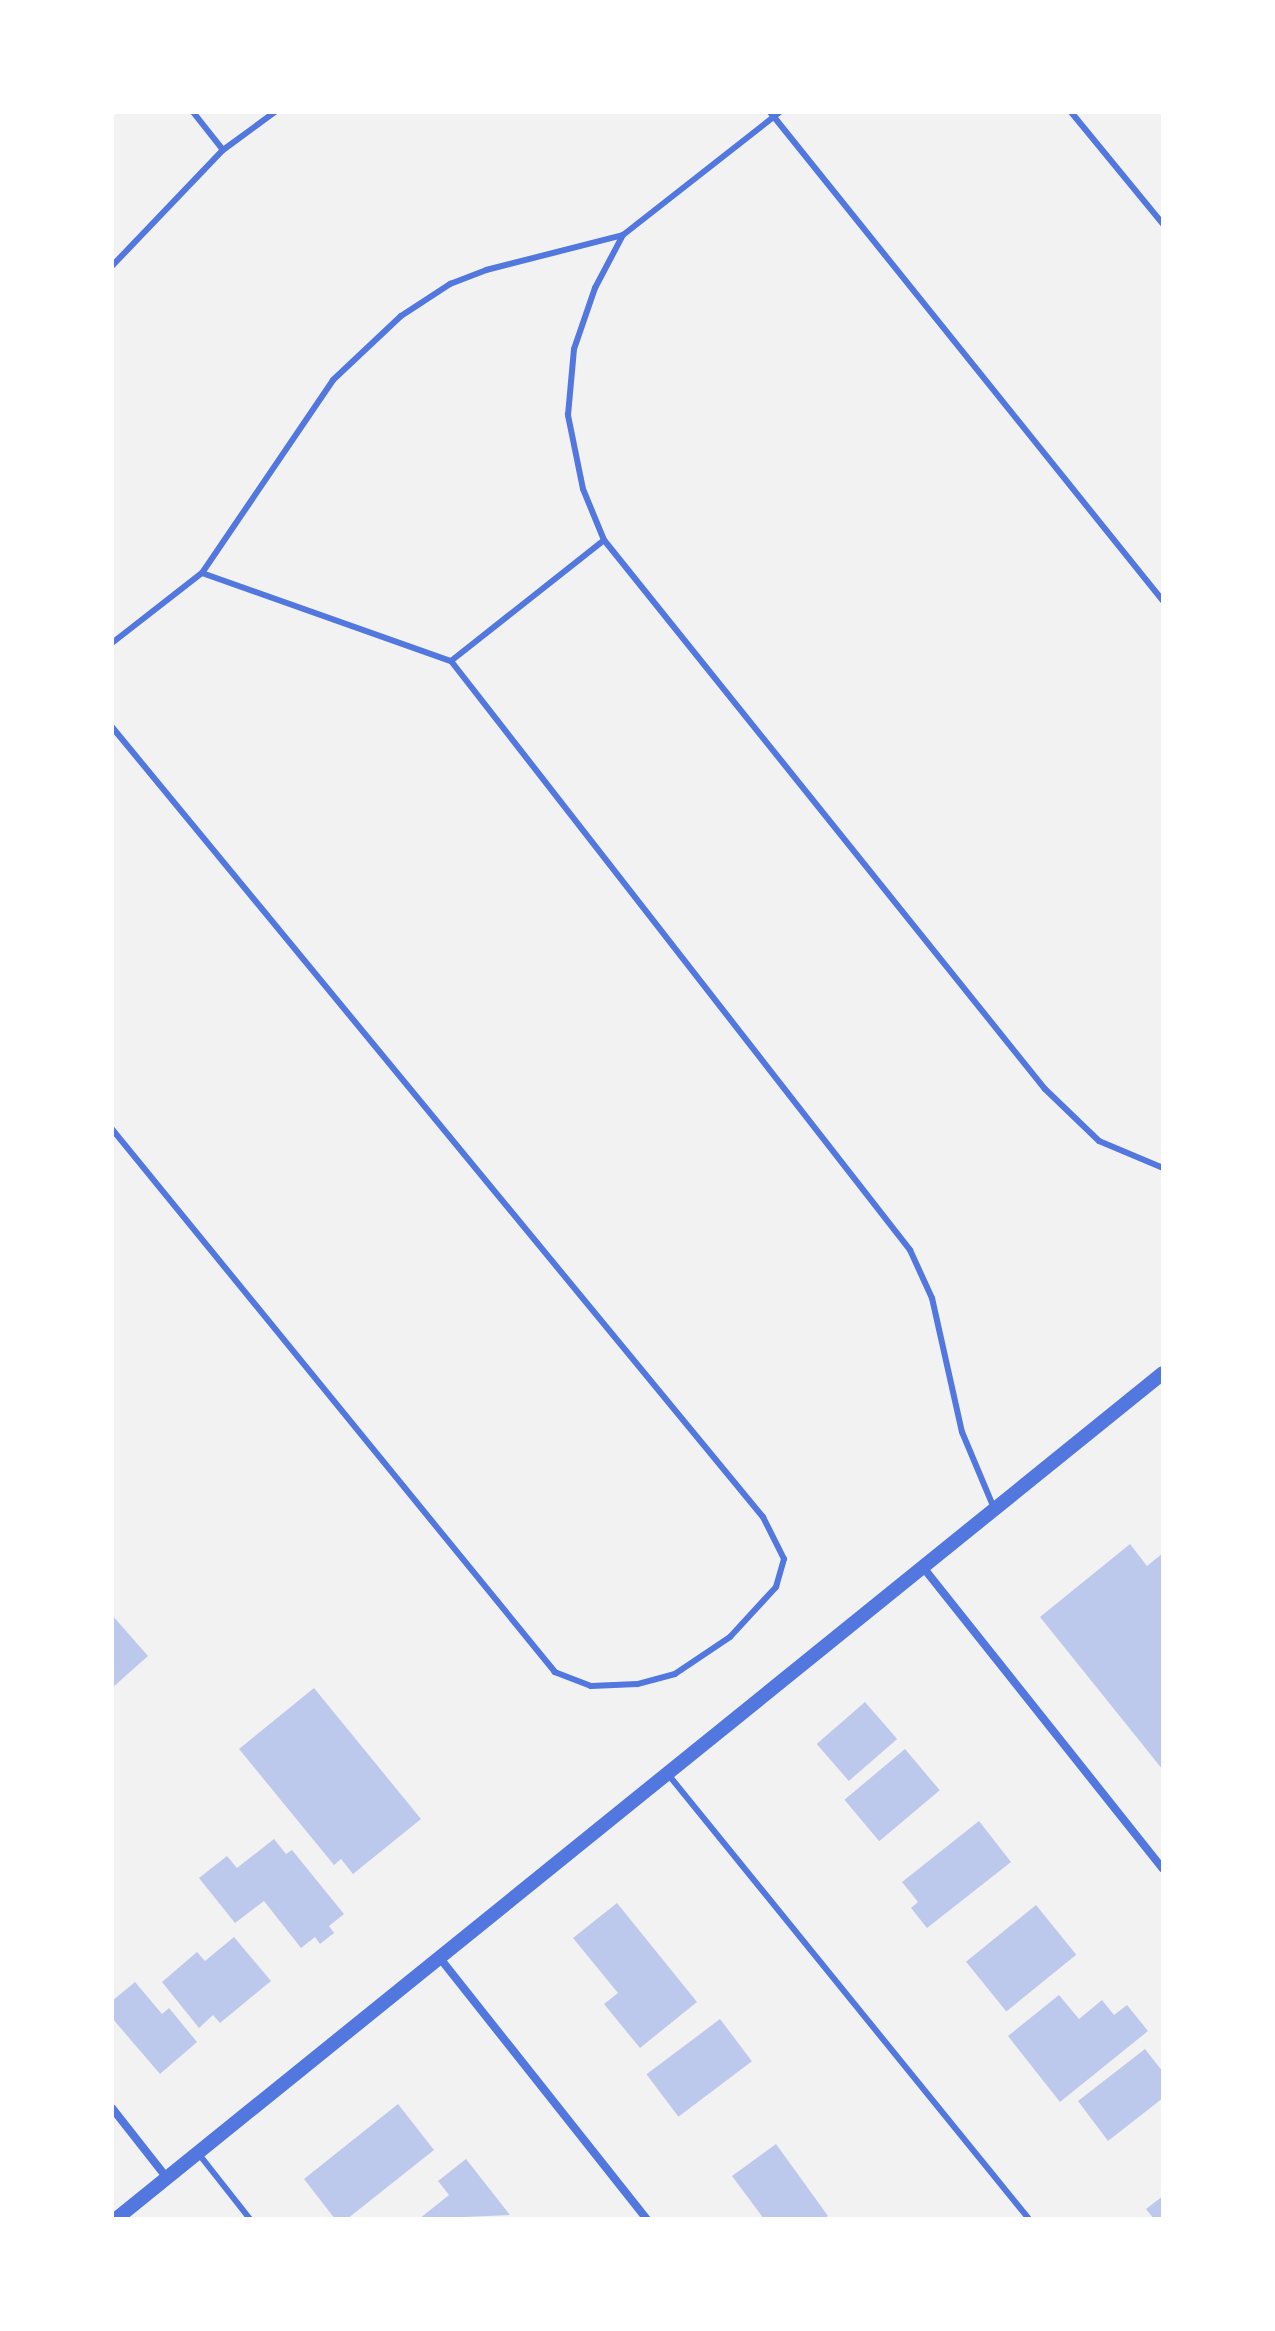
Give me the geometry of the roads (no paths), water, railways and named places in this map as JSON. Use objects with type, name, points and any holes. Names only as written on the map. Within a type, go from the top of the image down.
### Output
[{"type":"street","points":[[116,2219],[1163,1374]]},
{"type":"street","points":[[922,1566],[1163,1869]]},
{"type":"street","points":[[439,1957],[647,2219]]},
{"type":"street","points":[[112,2108],[167,2178]]},
{"type":"lane","points":[[193,112],[223,150]]},
{"type":"lane","points":[[112,266],[223,150],[275,112]]},
{"type":"lane","points":[[1071,112],[1163,224]]},
{"type":"lane","points":[[112,643],[202,573],[333,380],[401,316],[450,284],[486,270],[623,235],[775,113],[1163,601]]},
{"type":"lane","points":[[623,235],[583,320],[568,382],[575,456],[604,540],[1045,1089],[1099,1141],[1163,1168]]},
{"type":"lane","points":[[451,661],[604,540]]},
{"type":"lane","points":[[202,573],[451,661],[910,1250],[932,1298],[962,1432],[994,1508]]},
{"type":"lane","points":[[112,727],[763,1517],[784,1559],[776,1587],[730,1637],[675,1674],[637,1684],[591,1686],[555,1672],[112,1129]]},
{"type":"lane","points":[[667,1773],[1029,2219]]},
{"type":"lane","points":[[198,2153],[250,2219]]}]
